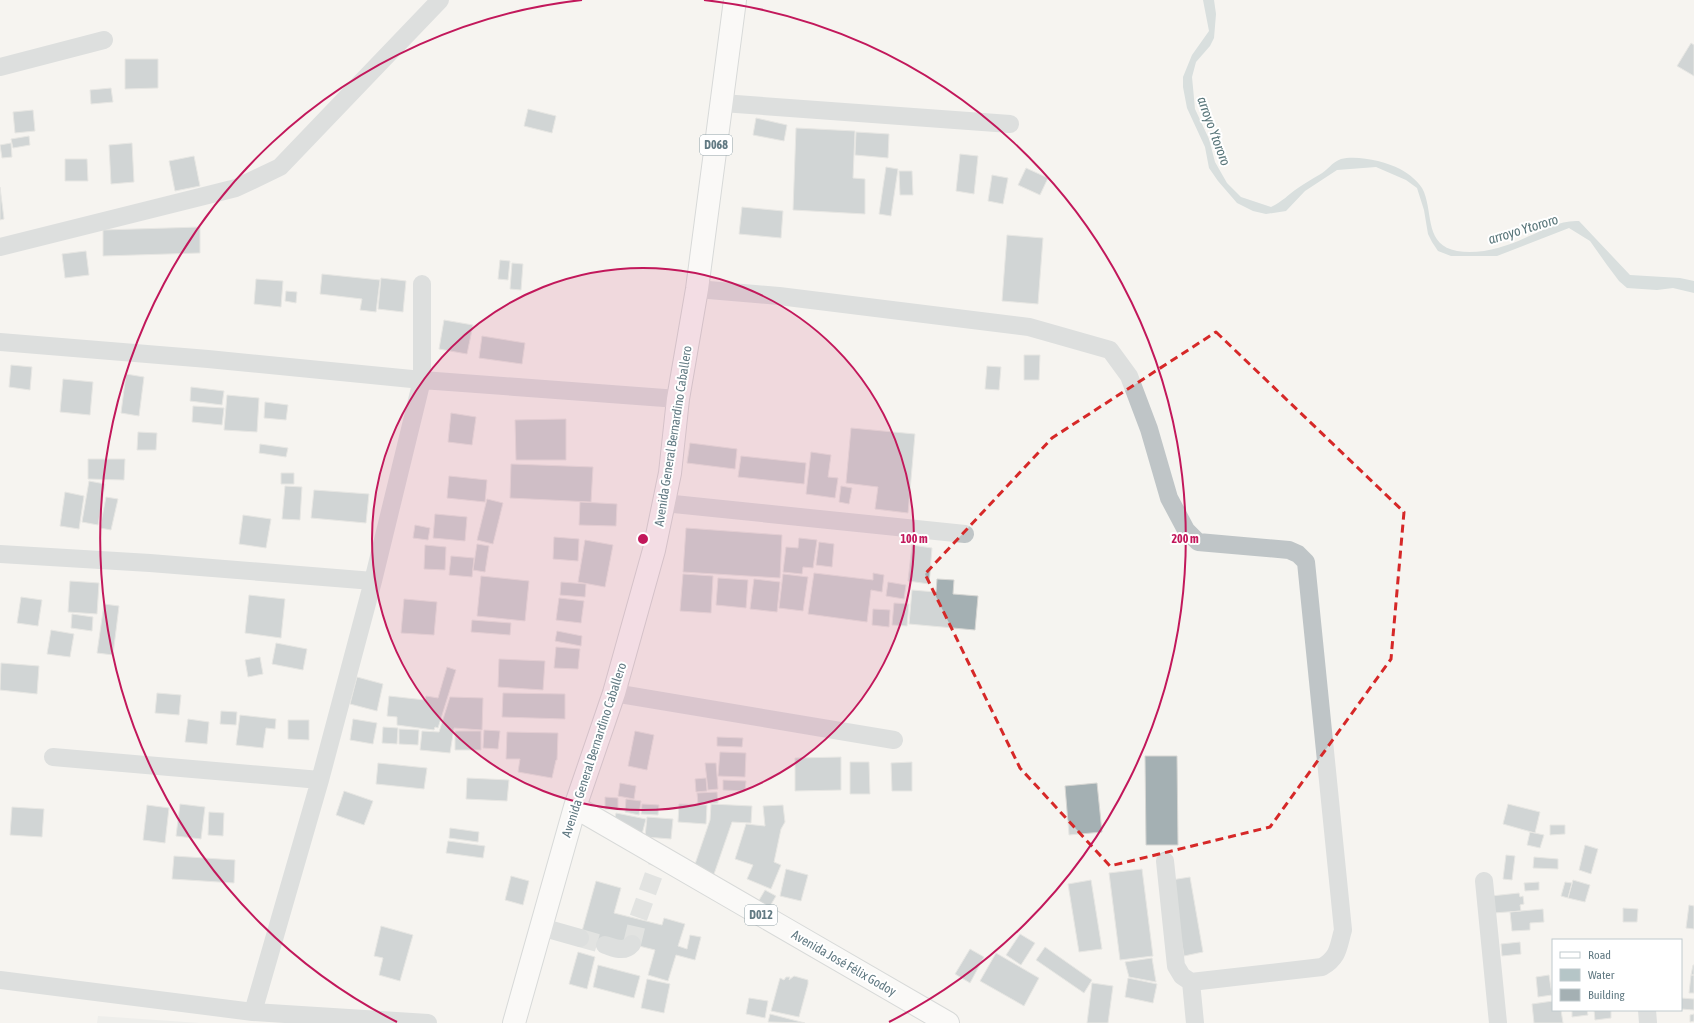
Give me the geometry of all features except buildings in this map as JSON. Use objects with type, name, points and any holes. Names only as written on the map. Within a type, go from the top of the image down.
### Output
[{"type":"main road","name":"Avenida General Bernardino Caballero","points":[[514,1023],[575,807],[614,693],[654,550],[670,473],[678,400],[696,289],[735,0]]},
{"type":"main road","name":"Avenida José Félix Godoy","points":[[575,807],[948,1023]]},
{"type":"street","points":[[0,247],[236,188],[280,167],[440,0]]},
{"type":"street","points":[[0,67],[104,40]]},
{"type":"street","points":[[722,103],[1010,124]]},
{"type":"street","points":[[253,1012],[320,780],[373,581],[422,380],[422,284]]},
{"type":"street","points":[[696,289],[779,296],[1029,327],[1110,350],[1129,376],[1149,429],[1169,498],[1186,530],[1198,542],[1288,550],[1298,554],[1306,562],[1343,930],[1337,953],[1332,961],[1322,967],[1191,982],[1182,976],[1176,966],[1165,861]]},
{"type":"street","points":[[0,342],[208,359],[422,380],[678,400]]},
{"type":"street","points":[[664,503],[965,534]]},
{"type":"street","points":[[0,554],[150,562],[373,581]]},
{"type":"street","points":[[614,693],[894,740]]},
{"type":"street","points":[[53,757],[320,780]]},
{"type":"street","points":[[1484,881],[1498,1023]]},
{"type":"street","points":[[541,927],[580,938]]},
{"type":"street","points":[[605,945],[624,950],[632,944]]},
{"type":"street","points":[[0,980],[253,1012],[428,1023]]},
{"type":"street","points":[[1191,982],[1196,1023]]},
{"type":"street","points":[[1647,1011],[1648,1023]]},
{"type":"highlighted area","points":[[1216,332],[1404,512],[1391,659],[1270,827],[1110,866],[1020,768],[925,574],[1052,438]]},
{"type":"shaded area","points":[[98,1016],[200,1023],[97,1023]]},
{"type":"water","points":[[1203,0],[1214,0],[1216,14],[1214,38],[1210,46],[1196,62],[1192,77],[1195,109],[1209,139],[1215,162],[1227,183],[1241,197],[1271,207],[1279,203],[1303,184],[1322,173],[1338,160],[1363,158],[1394,166],[1410,176],[1420,185],[1427,201],[1435,236],[1447,248],[1466,252],[1484,251],[1519,241],[1565,222],[1579,221],[1630,275],[1680,278],[1694,281],[1694,293],[1673,288],[1657,290],[1627,288],[1619,281],[1590,241],[1569,228],[1497,256],[1451,256],[1438,251],[1428,234],[1424,210],[1417,188],[1406,180],[1376,167],[1337,170],[1305,191],[1286,211],[1266,214],[1253,211],[1237,203],[1209,168],[1205,147],[1187,108],[1183,87],[1183,77],[1192,55],[1209,31]]},
{"type":"tunnel","points":[[632,944],[638,919],[660,857]]},
{"type":"tunnel","points":[[580,938],[605,945]]},
{"type":"water label","name":"arroyo Ytororo","points":[[1214,131]]},
{"type":"water label","name":"arroyo Ytororo","points":[[1523,229]]}]
